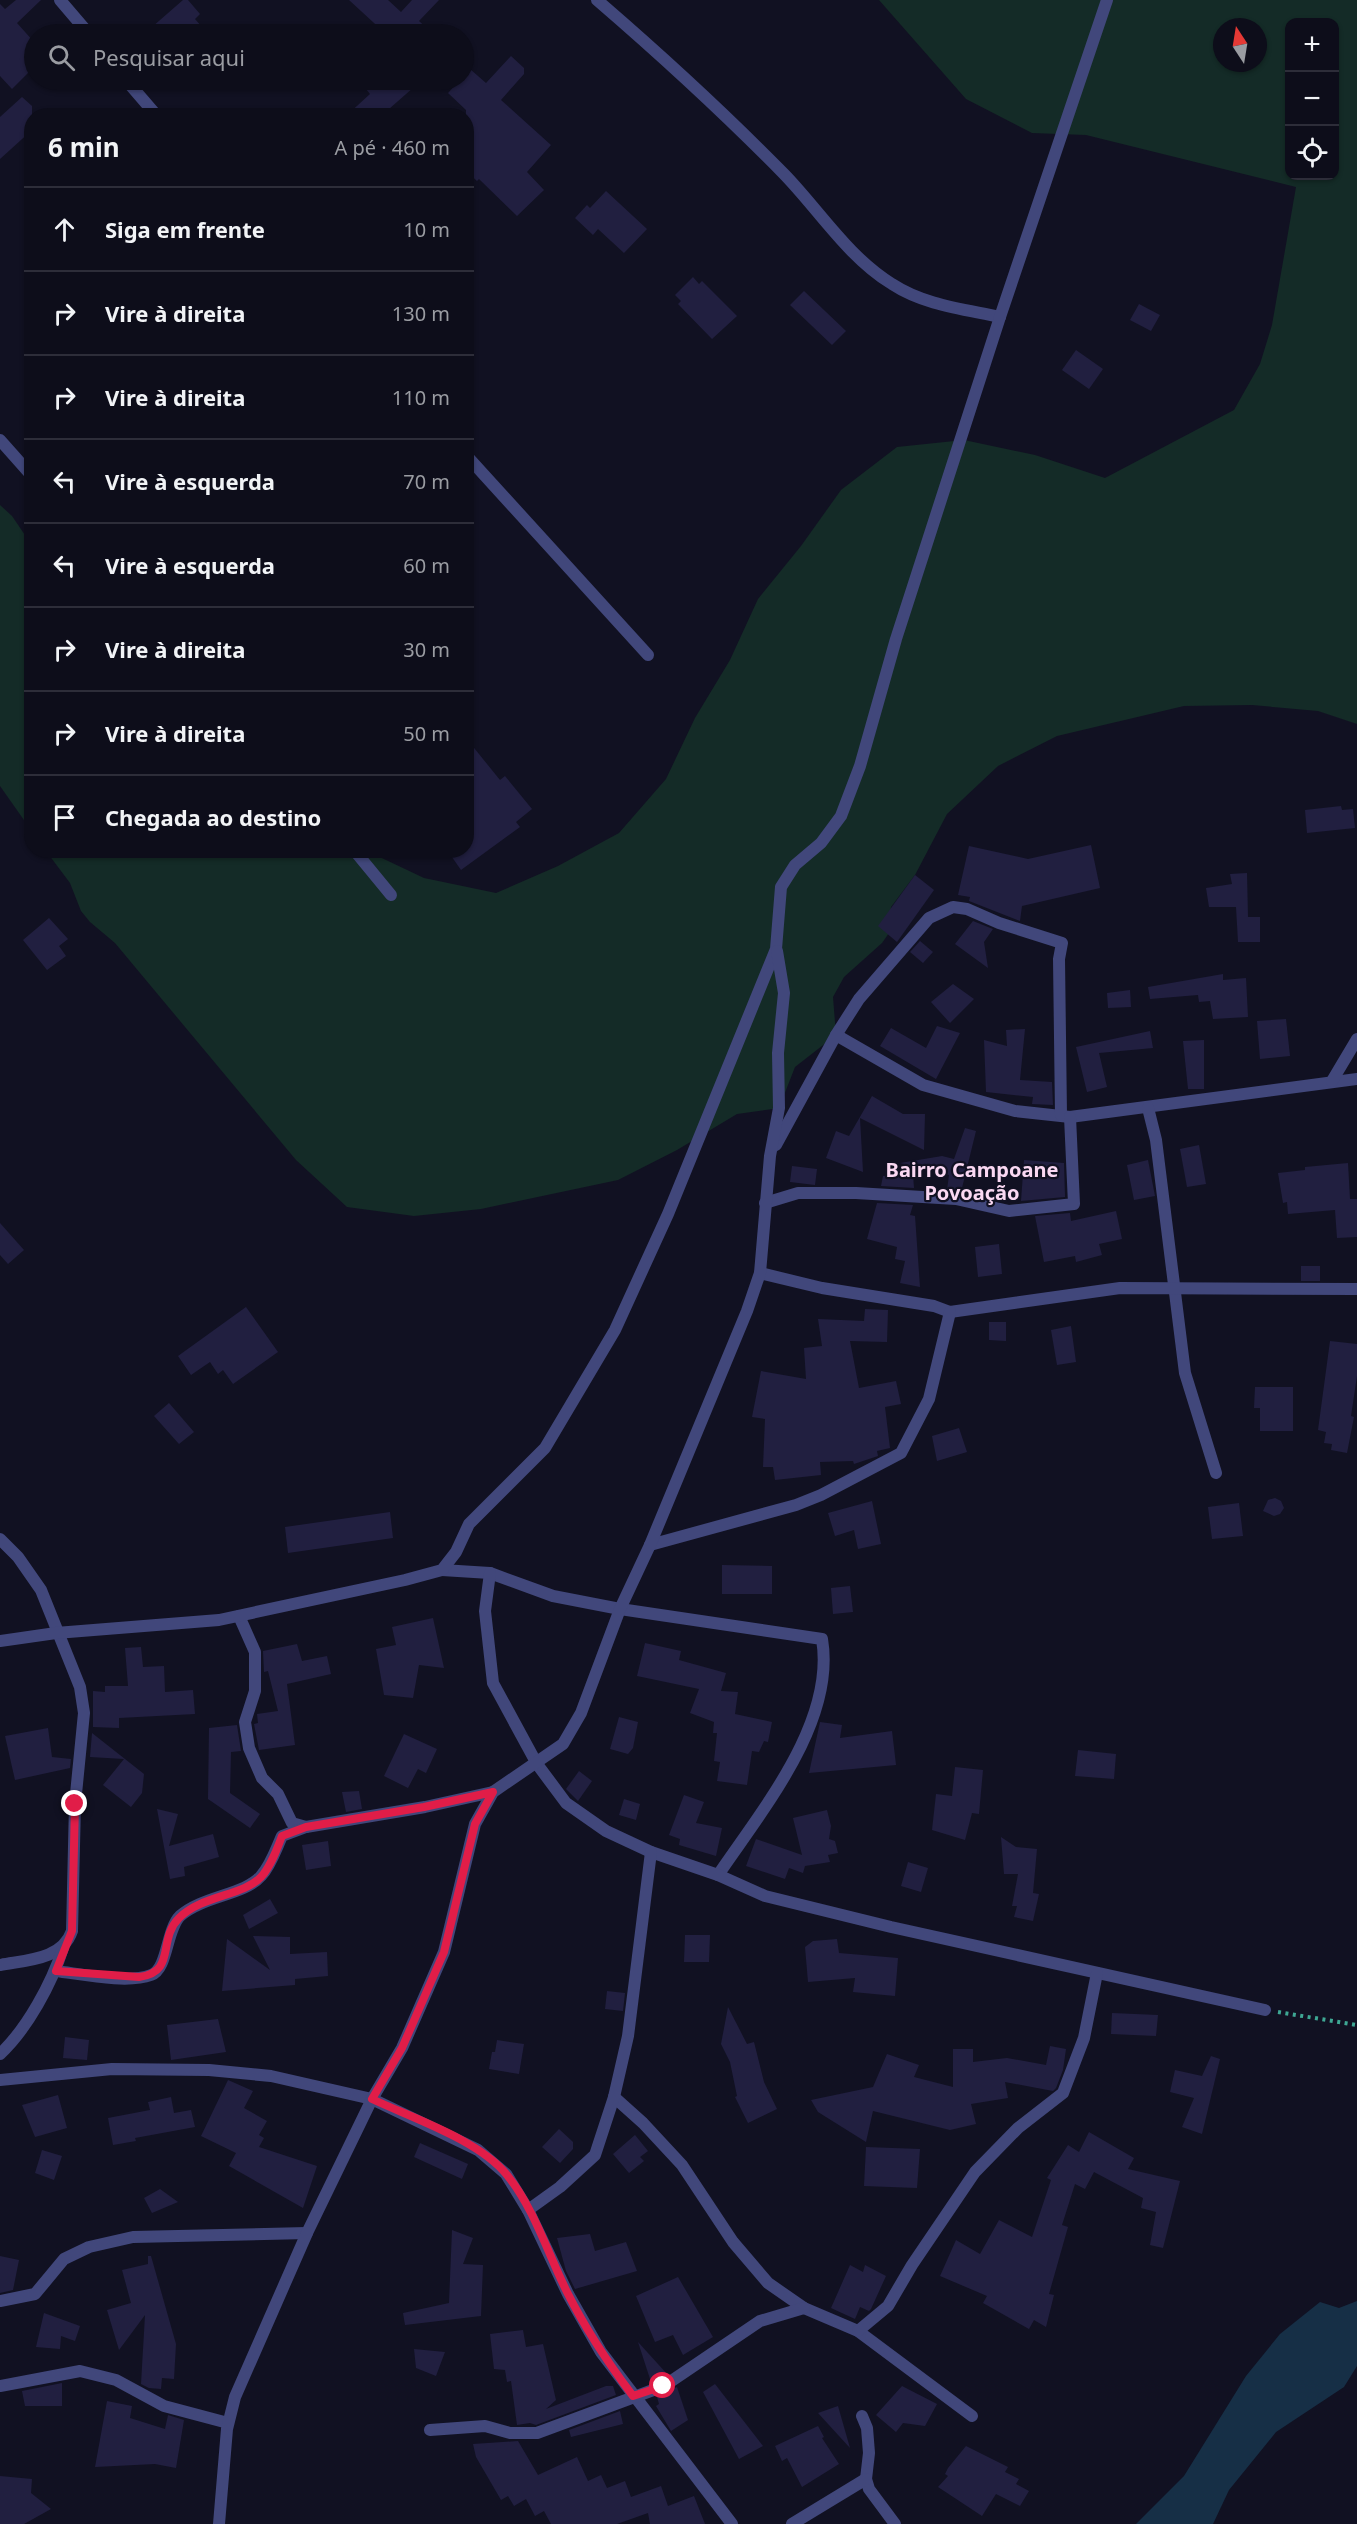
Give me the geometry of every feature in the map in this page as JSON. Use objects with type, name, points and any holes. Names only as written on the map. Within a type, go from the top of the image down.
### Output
[{"type":"street","points":[[60,0],[80,24]]},
{"type":"street","points":[[597,0],[686,77],[785,175],[836,233],[890,283],[914,296],[1000,316]]},
{"type":"street","points":[[56,1971],[96,1976],[152,1975],[160,1970],[173,1924],[195,1905],[247,1886],[260,1877],[282,1836],[306,1827],[424,1807],[493,1792],[563,1744],[581,1713],[620,1609],[650,1545],[747,1311],[760,1273],[770,1156],[779,1108],[778,1053],[784,993],[776,949],[781,887],[795,865],[821,843],[841,816],[860,766],[896,639],[1000,316],[1107,0]]},
{"type":"street","points":[[135,90],[150,108]]},
{"type":"street","points":[[0,440],[24,467]]},
{"type":"street","points":[[474,464],[648,655]]},
{"type":"street","points":[[361,858],[391,895]]},
{"type":"street","points":[[765,1203],[798,1193],[856,1192],[956,1199],[1009,1211],[1074,1204],[1065,1116],[1059,959],[1062,943],[999,923],[981,914],[953,907],[929,918],[860,999],[836,1035],[770,1156]]},
{"type":"street","points":[[442,1570],[456,1552],[469,1524],[545,1448],[615,1330],[668,1214],[776,949]]},
{"type":"street","points":[[836,1035],[923,1085],[1015,1111],[1065,1116],[1148,1108],[1332,1082],[1357,1081]]},
{"type":"street","points":[[1332,1082],[1340,1063],[1357,1039]]},
{"type":"street","points":[[1148,1108],[1156,1140],[1185,1373],[1216,1473]]},
{"type":"street","points":[[760,1273],[822,1288],[934,1306],[950,1312],[1120,1288],[1250,1291],[1357,1289]]},
{"type":"street","points":[[650,1545],[796,1505],[821,1495],[901,1453],[929,1399],[950,1312]]},
{"type":"street","points":[[0,1539],[18,1557],[41,1590],[56,1633],[77,1679],[84,1713],[75,1804],[72,1931],[68,1943],[56,1952],[0,1965]]},
{"type":"street","points":[[0,1641],[56,1633],[239,1616],[405,1581],[442,1570],[489,1573],[553,1596],[620,1609],[795,1633],[822,1639],[825,1659],[820,1700],[800,1746],[718,1875]]},
{"type":"street","points":[[489,1573],[485,1611],[493,1683],[537,1764],[566,1803],[606,1831],[651,1852],[718,1875],[765,1896],[891,1928],[1265,2010]]},
{"type":"street","points":[[239,1616],[255,1652],[255,1691],[244,1722],[249,1748],[262,1778],[278,1794],[292,1823],[306,1827]]},
{"type":"street","points":[[219,2524],[228,2423],[235,2397],[307,2233],[372,2099],[402,2048],[444,1952],[475,1824],[493,1792]]},
{"type":"street","points":[[528,2210],[560,2187],[595,2155],[614,2097],[628,2036],[651,1852]]},
{"type":"street","points":[[0,2054],[13,2042],[56,1971],[63,1948]]},
{"type":"street","points":[[858,2331],[888,2306],[912,2265],[975,2172],[1018,2128],[1063,2093],[1084,2038],[1097,1973]]},
{"type":"street","points":[[0,2080],[112,2069],[210,2070],[271,2076],[372,2099],[478,2150],[506,2174],[528,2210],[568,2294],[601,2352],[732,2524]]},
{"type":"street","points":[[614,2097],[643,2123],[681,2165],[733,2242],[768,2283],[804,2308],[858,2331],[972,2416]]},
{"type":"street","points":[[0,2301],[35,2294],[64,2259],[89,2247],[133,2237],[307,2233]]},
{"type":"street","points":[[429,2430],[485,2426],[510,2433],[537,2433],[663,2386],[760,2321],[804,2308]]},
{"type":"street","points":[[0,2386],[80,2371],[116,2380],[164,2406],[228,2423]]},
{"type":"street","points":[[862,2416],[867,2428],[869,2453],[866,2479],[870,2489],[895,2524]]},
{"type":"street","points":[[792,2524],[866,2479]]},
{"type":"path","points":[[1265,2010],[1357,2025]]},
{"type":"green space","points":[[879,0],[1357,0],[1357,724],[1318,711],[1252,705],[1184,706],[1057,736],[998,766],[947,814],[915,875],[891,907],[889,933],[882,943],[844,977],[833,997],[836,1035],[795,1067],[779,1108],[737,1114],[677,1150],[618,1180],[481,1209],[414,1216],[347,1207],[296,1160],[115,943],[90,922],[81,911],[70,883],[51,858],[382,858],[424,878],[496,893],[558,866],[619,833],[666,779],[695,718],[730,660],[758,599],[801,546],[841,490],[897,447],[964,440],[1035,455],[1105,478],[1234,410],[1260,364],[1272,325],[1296,187],[1086,135],[1032,133],[966,99]]},
{"type":"green space","points":[[0,505],[12,516],[24,534],[24,820],[0,786]]},
{"type":"water","points":[[1357,2301],[1357,2366],[1344,2387],[1276,2432],[1229,2490],[1213,2524],[1136,2524],[1184,2476],[1246,2376],[1280,2334],[1320,2302],[1339,2308]]},
{"type":"building","points":[[16,0],[41,0],[17,23],[24,31],[24,77],[12,89],[0,76],[0,4],[5,9]]},
{"type":"building","points":[[183,0],[188,0],[200,14],[195,19],[199,24],[155,24]]},
{"type":"building","points":[[349,0],[388,0],[401,12],[412,0],[439,0],[419,21],[422,24],[375,24]]},
{"type":"building","points":[[511,56],[524,68],[524,74],[501,100],[551,145],[527,172],[544,190],[517,216],[479,179],[477,181],[474,178],[474,108],[464,108],[448,93],[451,90],[474,90],[474,72],[486,83]]},
{"type":"building","points":[[367,90],[411,90],[390,108],[355,108],[370,94]]},
{"type":"building","points":[[22,97],[32,106],[32,108],[24,108],[24,137],[0,159],[0,117]]},
{"type":"building","points":[[606,191],[647,229],[624,253],[598,229],[593,235],[575,218],[587,205],[590,208]]},
{"type":"building","points":[[693,277],[699,284],[702,281],[737,316],[712,339],[678,304],[681,301],[675,295]]},
{"type":"building","points":[[804,291],[846,331],[832,345],[790,305]]},
{"type":"building","points":[[1139,304],[1160,315],[1151,331],[1130,320]]},
{"type":"building","points":[[1076,350],[1103,369],[1089,389],[1062,370]]},
{"type":"building","points":[[474,748],[500,780],[505,776],[532,809],[516,822],[520,827],[461,870],[453,858],[474,858]]},
{"type":"building","points":[[1341,806],[1342,810],[1353,809],[1355,828],[1307,833],[1305,810]]},
{"type":"building","points":[[1091,845],[1100,888],[1022,906],[1020,921],[969,901],[970,897],[958,895],[969,846],[1028,859]]},
{"type":"building","points":[[1247,873],[1248,917],[1260,917],[1260,942],[1238,942],[1236,907],[1209,907],[1206,888],[1232,884],[1230,874]]},
{"type":"building","points":[[915,875],[934,890],[897,942],[878,926]]},
{"type":"building","points":[[49,918],[68,939],[59,946],[66,956],[47,970],[23,940]]},
{"type":"building","points":[[973,921],[993,929],[984,942],[988,968],[955,944]]},
{"type":"building","points":[[920,941],[933,952],[923,963],[910,952]]},
{"type":"building","points":[[1223,974],[1223,980],[1246,978],[1248,1017],[1213,1019],[1210,1001],[1199,1002],[1198,995],[1150,999],[1148,987]]},
{"type":"building","points":[[953,984],[974,999],[950,1023],[931,1002]]},
{"type":"building","points":[[1130,990],[1131,1007],[1108,1008],[1107,993]]},
{"type":"building","points":[[1286,1019],[1290,1056],[1260,1059],[1257,1021]]},
{"type":"building","points":[[937,1026],[960,1033],[936,1079],[880,1046],[891,1028],[926,1048]]},
{"type":"building","points":[[1025,1029],[1020,1080],[1052,1082],[1053,1105],[1032,1104],[1033,1097],[986,1092],[984,1040],[1007,1046],[1006,1030]]},
{"type":"building","points":[[1150,1031],[1153,1048],[1099,1053],[1107,1087],[1087,1092],[1076,1047]]},
{"type":"building","points":[[1204,1040],[1204,1089],[1188,1089],[1183,1041]]},
{"type":"building","points":[[872,1096],[903,1114],[925,1114],[924,1150],[860,1118],[863,1172],[826,1158],[836,1131],[849,1136]]},
{"type":"building","points":[[965,1128],[976,1131],[961,1192],[947,1190],[949,1175],[900,1163],[942,1156],[954,1159]]},
{"type":"building","points":[[1199,1145],[1206,1184],[1187,1187],[1180,1149]]},
{"type":"building","points":[[1024,1160],[1064,1163],[1065,1197],[1021,1201]]},
{"type":"building","points":[[1148,1160],[1155,1196],[1134,1200],[1127,1165]]},
{"type":"building","points":[[1348,1163],[1350,1199],[1357,1199],[1357,1237],[1337,1238],[1335,1210],[1288,1214],[1287,1202],[1283,1203],[1278,1173],[1305,1170],[1305,1167]]},
{"type":"building","points":[[792,1166],[817,1169],[815,1185],[790,1182]]},
{"type":"building","points":[[913,1174],[914,1188],[881,1186],[883,1176]]},
{"type":"building","points":[[877,1203],[913,1205],[910,1215],[915,1216],[920,1287],[900,1283],[905,1261],[895,1259],[897,1247],[867,1239]]},
{"type":"building","points":[[1116,1211],[1122,1239],[1099,1244],[1102,1255],[1076,1262],[1075,1256],[1044,1262],[1035,1216],[1070,1213],[1071,1221]]},
{"type":"building","points":[[0,1223],[24,1250],[8,1264],[0,1255]]},
{"type":"building","points":[[999,1244],[1002,1274],[978,1277],[975,1247]]},
{"type":"building","points":[[1301,1266],[1320,1266],[1320,1281],[1301,1281]]},
{"type":"building","points":[[246,1307],[278,1352],[233,1384],[223,1370],[218,1374],[210,1362],[191,1375],[178,1356]]},
{"type":"building","points":[[865,1309],[888,1310],[887,1342],[850,1341],[859,1388],[896,1381],[901,1404],[885,1407],[890,1448],[877,1451],[878,1456],[854,1464],[853,1461],[820,1462],[821,1475],[775,1480],[773,1467],[763,1467],[765,1419],[752,1417],[761,1371],[806,1379],[804,1348],[822,1346],[818,1319],[864,1321]]},
{"type":"building","points":[[989,1322],[1006,1322],[1006,1341],[989,1340]]},
{"type":"building","points":[[1071,1326],[1076,1362],[1057,1365],[1051,1330]]},
{"type":"building","points":[[1330,1341],[1357,1344],[1357,1376],[1351,1416],[1354,1417],[1347,1453],[1331,1450],[1332,1444],[1324,1443],[1326,1432],[1318,1430]]},
{"type":"building","points":[[1255,1387],[1293,1387],[1293,1431],[1260,1431],[1260,1408],[1254,1408]]},
{"type":"building","points":[[169,1403],[194,1432],[179,1444],[154,1416]]},
{"type":"building","points":[[959,1428],[967,1452],[937,1461],[932,1436]]},
{"type":"building","points":[[1275,1498],[1281,1501],[1284,1508],[1280,1514],[1274,1516],[1263,1511],[1268,1500]]},
{"type":"building","points":[[872,1501],[881,1544],[858,1549],[854,1530],[835,1536],[828,1513]]},
{"type":"building","points":[[1239,1503],[1243,1536],[1212,1539],[1208,1507]]},
{"type":"building","points":[[390,1512],[393,1538],[288,1553],[285,1527]]},
{"type":"building","points":[[722,1565],[772,1566],[772,1594],[722,1594]]},
{"type":"building","points":[[850,1586],[853,1612],[833,1614],[831,1588]]},
{"type":"building","points":[[433,1618],[444,1668],[419,1665],[413,1698],[384,1695],[376,1649],[396,1645],[392,1627]]},
{"type":"building","points":[[645,1643],[681,1651],[679,1660],[726,1673],[721,1691],[738,1692],[735,1714],[772,1722],[768,1742],[764,1741],[759,1752],[752,1751],[747,1785],[717,1781],[720,1762],[714,1761],[717,1733],[713,1733],[714,1722],[690,1713],[699,1689],[637,1676]]},
{"type":"building","points":[[297,1644],[302,1661],[327,1656],[331,1674],[287,1684],[295,1745],[259,1750],[254,1724],[258,1723],[257,1714],[278,1711],[268,1671],[264,1672],[263,1651]]},
{"type":"building","points":[[141,1647],[143,1667],[164,1666],[165,1692],[193,1690],[195,1714],[119,1718],[119,1728],[93,1727],[93,1691],[105,1692],[105,1686],[128,1686],[125,1648]]},
{"type":"building","points":[[619,1717],[638,1722],[633,1748],[628,1754],[610,1749]]},
{"type":"building","points":[[820,1722],[842,1725],[840,1738],[892,1731],[896,1765],[809,1773]]},
{"type":"building","points":[[237,1725],[241,1751],[231,1752],[230,1793],[260,1814],[250,1828],[208,1799],[209,1728]]},
{"type":"building","points":[[48,1728],[52,1757],[71,1759],[70,1768],[15,1780],[5,1736]]},
{"type":"building","points":[[92,1733],[144,1774],[142,1793],[131,1807],[103,1785],[124,1759],[90,1757]]},
{"type":"building","points":[[404,1734],[437,1749],[426,1773],[418,1769],[408,1788],[384,1776]]},
{"type":"building","points":[[1078,1750],[1116,1754],[1114,1779],[1075,1776]]},
{"type":"building","points":[[955,1767],[983,1770],[979,1814],[972,1813],[965,1840],[932,1830],[936,1794],[952,1796]]},
{"type":"building","points":[[579,1771],[592,1781],[578,1801],[566,1789]]},
{"type":"building","points":[[359,1791],[362,1809],[346,1812],[342,1792]]},
{"type":"building","points":[[684,1795],[704,1802],[696,1823],[722,1828],[716,1856],[679,1845],[680,1839],[669,1835]]},
{"type":"building","points":[[624,1799],[640,1804],[636,1820],[619,1815]]},
{"type":"building","points":[[157,1809],[178,1814],[169,1846],[213,1834],[219,1857],[184,1867],[185,1876],[170,1879]]},
{"type":"building","points":[[827,1810],[831,1826],[829,1839],[835,1841],[838,1853],[828,1855],[830,1862],[805,1866],[803,1873],[789,1868],[785,1879],[746,1866],[756,1839],[802,1855],[793,1818]]},
{"type":"building","points":[[1001,1837],[1016,1847],[1037,1849],[1033,1893],[1039,1894],[1033,1921],[1014,1917],[1017,1906],[1012,1906],[1018,1874],[1004,1874]]},
{"type":"building","points":[[328,1841],[331,1866],[306,1870],[302,1845]]},
{"type":"building","points":[[908,1862],[928,1868],[921,1892],[901,1886]]},
{"type":"building","points":[[270,1899],[278,1913],[249,1929],[243,1915]]},
{"type":"building","points":[[685,1935],[710,1935],[709,1962],[684,1962]]},
{"type":"building","points":[[253,1936],[290,1937],[290,1954],[327,1952],[328,1976],[295,1979],[295,1985],[222,1991],[227,1939],[270,1970]]},
{"type":"building","points":[[837,1939],[839,1953],[898,1958],[895,1996],[853,1992],[855,1978],[808,1982],[805,1947],[813,1941]]},
{"type":"building","points":[[607,1991],[625,1993],[623,2011],[605,2009]]},
{"type":"building","points":[[728,2007],[747,2044],[754,2042],[764,2082],[777,2109],[748,2123],[735,2097],[737,2096],[730,2062],[721,2044]]},
{"type":"building","points":[[1112,2013],[1158,2015],[1156,2036],[1111,2034]]},
{"type":"building","points":[[218,2019],[226,2052],[171,2060],[167,2025]]},
{"type":"building","points":[[65,2037],[89,2040],[87,2060],[63,2058]]},
{"type":"building","points":[[497,2040],[524,2044],[519,2074],[489,2069]]},
{"type":"building","points":[[1050,2046],[1066,2049],[1063,2070],[1053,2091],[1005,2082],[1008,2098],[971,2104],[976,2124],[950,2130],[873,2111],[866,2142],[818,2112],[811,2100],[873,2087],[887,2054],[919,2065],[914,2077],[953,2087],[953,2049],[973,2049],[973,2062],[1007,2058],[1046,2065]]},
{"type":"building","points":[[1211,2056],[1220,2059],[1202,2134],[1182,2127],[1194,2098],[1170,2092],[1175,2070],[1202,2076]]},
{"type":"building","points":[[228,2080],[253,2091],[244,2108],[267,2121],[259,2135],[264,2138],[259,2147],[317,2166],[303,2208],[229,2166],[236,2153],[201,2136]]},
{"type":"building","points":[[58,2095],[67,2128],[35,2137],[22,2105]]},
{"type":"building","points":[[171,2097],[174,2113],[191,2110],[195,2127],[135,2138],[136,2141],[113,2145],[108,2118],[150,2110],[148,2102]]},
{"type":"building","points":[[559,2129],[573,2142],[573,2149],[560,2163],[542,2147]]},
{"type":"building","points":[[1089,2132],[1134,2158],[1128,2169],[1180,2181],[1163,2248],[1150,2245],[1156,2212],[1141,2208],[1143,2198],[1094,2172],[1085,2189],[1075,2184],[1062,2225],[1068,2227],[1049,2294],[1054,2295],[1046,2327],[1034,2320],[1029,2329],[983,2303],[987,2296],[940,2276],[956,2240],[980,2254],[999,2220],[1032,2237],[1051,2180],[1047,2178],[1068,2145],[1079,2152]]},
{"type":"building","points":[[635,2135],[648,2151],[640,2157],[644,2161],[629,2173],[613,2154]]},
{"type":"building","points":[[420,2143],[468,2164],[462,2179],[414,2157]]},
{"type":"building","points":[[866,2147],[920,2149],[917,2188],[864,2186]]},
{"type":"building","points":[[42,2150],[62,2156],[54,2180],[35,2173]]},
{"type":"building","points":[[160,2189],[178,2202],[152,2213],[144,2198]]},
{"type":"building","points":[[452,2230],[473,2238],[463,2264],[483,2265],[481,2316],[405,2325],[403,2313],[449,2303]]},
{"type":"building","points":[[590,2234],[595,2251],[626,2242],[637,2271],[575,2289],[566,2271],[557,2238]]},
{"type":"building","points":[[0,2256],[19,2260],[13,2290],[0,2293]]},
{"type":"building","points":[[148,2256],[151,2256],[176,2344],[174,2379],[162,2378],[161,2389],[149,2388],[141,2384],[145,2315],[119,2350],[107,2310],[131,2303],[122,2270],[148,2264]]},
{"type":"building","points":[[850,2265],[863,2272],[865,2265],[886,2276],[871,2309],[869,2311],[860,2307],[855,2319],[831,2308]]},
{"type":"building","points":[[678,2277],[713,2337],[683,2355],[673,2335],[655,2342],[636,2296]]},
{"type":"building","points":[[44,2313],[80,2326],[75,2341],[61,2336],[60,2349],[36,2347]]},
{"type":"building","points":[[523,2330],[526,2347],[543,2344],[556,2400],[546,2409],[606,2386],[613,2386],[616,2395],[536,2425],[530,2423],[517,2425],[511,2381],[507,2382],[505,2370],[494,2369],[490,2334]]},
{"type":"building","points":[[638,2342],[667,2374],[651,2382]]},
{"type":"building","points":[[414,2349],[445,2352],[436,2376],[416,2368]]},
{"type":"building","points":[[62,2383],[62,2406],[25,2406],[22,2391]]},
{"type":"building","points":[[715,2384],[763,2446],[739,2459],[703,2392]]},
{"type":"building","points":[[902,2386],[937,2404],[925,2426],[903,2423],[896,2432],[876,2415]]},
{"type":"building","points":[[677,2387],[688,2420],[671,2431],[656,2406],[659,2404],[657,2397]]},
{"type":"building","points":[[107,2401],[132,2406],[130,2418],[165,2429],[168,2415],[184,2420],[176,2468],[155,2464],[95,2467]]},
{"type":"building","points":[[838,2406],[850,2448],[818,2413]]},
{"type":"building","points":[[620,2411],[623,2424],[571,2437],[569,2430]]},
{"type":"building","points":[[818,2426],[824,2437],[822,2438],[839,2464],[802,2487],[787,2458],[782,2461],[775,2446]]},
{"type":"building","points":[[518,2441],[538,2475],[577,2457],[588,2481],[601,2475],[607,2488],[625,2481],[631,2497],[661,2486],[668,2506],[694,2496],[705,2524],[650,2524],[648,2513],[617,2524],[551,2524],[544,2511],[535,2516],[526,2499],[514,2506],[508,2496],[501,2500],[476,2457],[473,2444]]},
{"type":"building","points":[[966,2446],[1008,2467],[1005,2472],[1019,2479],[1016,2484],[1029,2491],[1020,2506],[996,2494],[982,2516],[938,2487],[948,2476],[945,2474],[948,2468]]},
{"type":"building","points":[[0,2476],[32,2479],[31,2493],[51,2509],[24,2524],[0,2524]]},
{"type":"district","name":"Bairro Campoane Povoação","points":[[972,1182]]},
{"type":"route","points":[[75,1804],[72,1931],[68,1943],[63,1948],[56,1971],[96,1976],[139,1977],[152,1975],[160,1970],[173,1924],[181,1916],[195,1905],[247,1886],[260,1877],[274,1855],[282,1836],[306,1827],[424,1807],[493,1792],[475,1824],[444,1952],[402,2048],[372,2099],[478,2150],[506,2174],[528,2210],[568,2294],[601,2352],[633,2396],[663,2386]]}]
